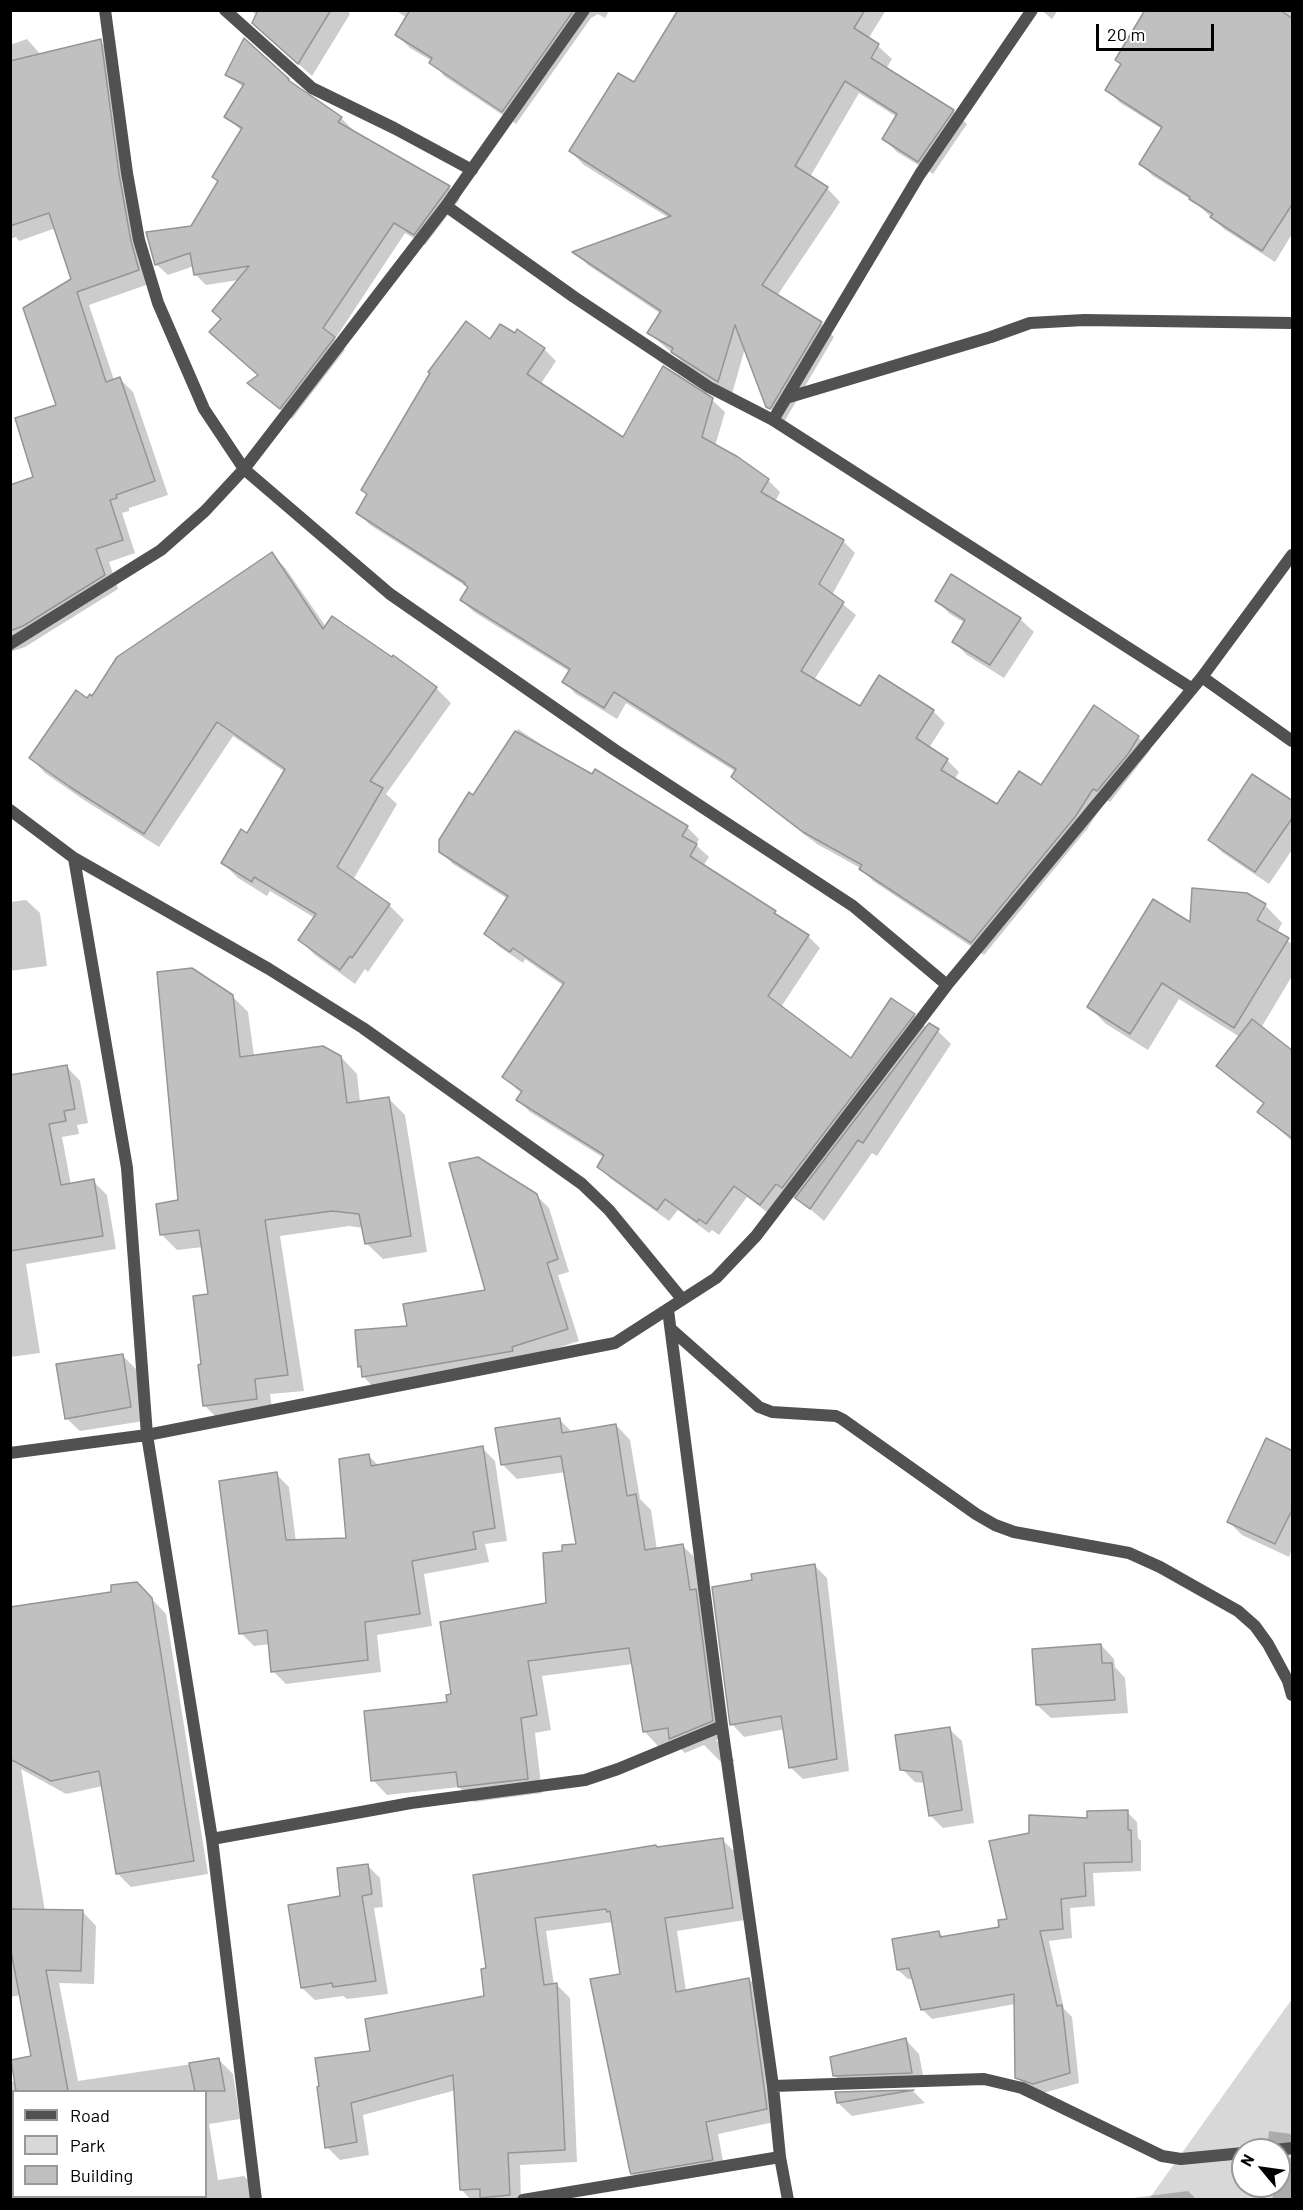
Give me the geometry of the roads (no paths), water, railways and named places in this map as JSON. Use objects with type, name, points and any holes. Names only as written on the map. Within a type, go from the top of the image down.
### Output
[{"type":"street","points":[[105,10],[127,174],[139,240],[158,303],[204,409],[244,469],[390,594],[615,750],[853,906],[947,985]]},
{"type":"street","points":[[225,10],[312,88],[394,128],[472,170]]},
{"type":"street","points":[[10,644],[161,550],[205,511],[244,469],[446,206],[584,10]]},
{"type":"street","points":[[772,420],[920,174],[1032,10]]},
{"type":"street","points":[[446,206],[641,343],[709,387],[772,420],[1191,688]]},
{"type":"street","points":[[786,398],[991,338],[1030,323],[1084,320],[1293,323]]},
{"type":"street","points":[[10,1453],[147,1435],[615,1343],[716,1278],[756,1236],[947,985],[1202,677],[1293,555]]},
{"type":"street","points":[[1202,677],[1293,741]]},
{"type":"street","points":[[10,810],[74,858],[269,969],[363,1028],[582,1184],[609,1210],[682,1299]]},
{"type":"street","points":[[74,858],[127,1168],[147,1435],[212,1839],[256,2199]]},
{"type":"street","points":[[668,1310],[722,1725],[773,2086],[780,2157],[788,2199]]},
{"type":"street","points":[[672,1330],[759,1407],[772,1412],[836,1416],[995,1525],[1014,1532],[1128,1553],[1160,1567],[1238,1611],[1255,1626],[1268,1644],[1293,1695]]},
{"type":"street","points":[[212,1839],[411,1803],[585,1780],[627,1766],[722,1725]]},
{"type":"street","points":[[773,2086],[984,2079],[1022,2088],[1162,2156],[1180,2159],[1231,2154]]},
{"type":"street","points":[[523,2199],[780,2157]]}]
